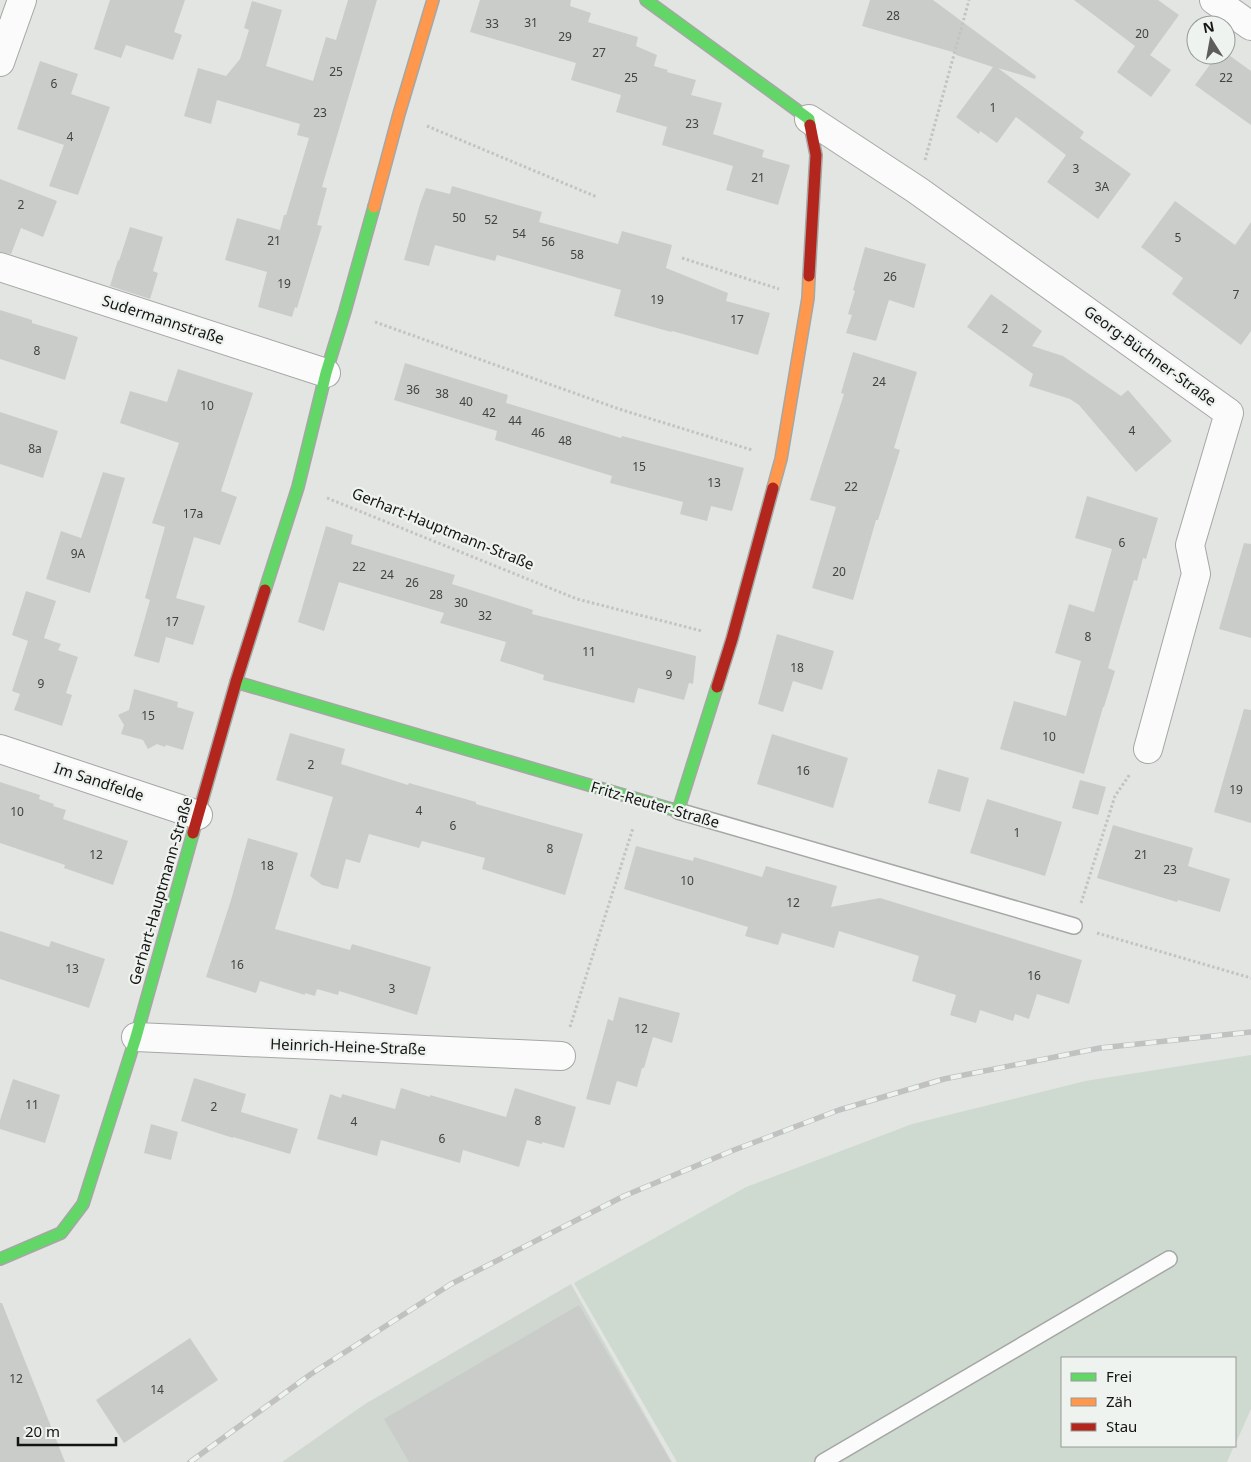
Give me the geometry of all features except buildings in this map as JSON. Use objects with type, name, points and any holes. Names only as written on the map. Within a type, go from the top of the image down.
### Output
[{"type":"street","points":[[0,62],[22,0]]},
{"type":"street","name":"Gerhart-Hauptmann-Straße","points":[[0,1259],[61,1233],[83,1204],[136,1038],[236,682],[298,487],[326,373],[433,0]]},
{"type":"street","points":[[646,0],[809,119],[816,155],[808,298],[781,458],[732,639],[678,812]]},
{"type":"street","points":[[1214,0],[1251,26]]},
{"type":"street","name":"Georg-Büchner-Straße","points":[[809,119],[917,190],[1229,413],[1190,545],[1196,574],[1148,748]]},
{"type":"street","name":"Sudermannstraße","points":[[0,266],[326,373]]},
{"type":"street","name":"Fritz-Reuter-Straße","points":[[236,682],[678,812]]},
{"type":"street","name":"Im Sandfelde","points":[[0,749],[198,815]]},
{"type":"street","name":"Heinrich-Heine-Straße","points":[[136,1038],[561,1056]]},
{"type":"lane","name":"Fritz-Reuter-Straße","points":[[678,812],[1074,926]]},
{"type":"lane","points":[[823,1462],[1169,1259]]},
{"type":"path","points":[[917,190],[968,0]]},
{"type":"path","points":[[399,114],[597,197]]},
{"type":"path","points":[[682,258],[808,298]]},
{"type":"path","points":[[345,311],[619,409],[781,458]]},
{"type":"path","name":"Gerhart-Hauptmann-Straße","points":[[298,487],[577,599],[732,639]]},
{"type":"path","points":[[1148,748],[1115,796],[1074,926],[1251,978]]},
{"type":"path","points":[[561,1056],[641,801]]},
{"type":"shaded area","points":[[1251,1055],[1251,1409],[1236,1443],[1236,1357],[1061,1357],[1061,1447],[1234,1447],[1227,1462],[677,1462],[574,1283],[746,1187],[912,1124],[1085,1081]]},
{"type":"shaded area","points":[[571,1284],[672,1462],[282,1462],[365,1404]]},
{"type":"railway","points":[[190,1462],[311,1374],[451,1284],[624,1196],[734,1150],[839,1110],[944,1079],[1100,1048],[1251,1032]]},
{"type":"traffic: fast","points":[[646,0],[809,119],[810,125]]},
{"type":"traffic: fast","points":[[265,590],[298,487],[326,373],[374,207]]},
{"type":"traffic: fast","points":[[236,682],[678,811],[717,687]]},
{"type":"traffic: fast","points":[[0,1259],[61,1233],[83,1204],[136,1037],[193,833]]},
{"type":"traffic: slow","points":[[374,207],[433,0]]},
{"type":"traffic: slow","points":[[773,488],[781,459],[808,298],[809,276]]},
{"type":"traffic: jam","points":[[809,276],[816,155],[810,125]]},
{"type":"traffic: jam","points":[[717,687],[773,488]]},
{"type":"traffic: jam","points":[[193,833],[236,682],[265,590]]}]
